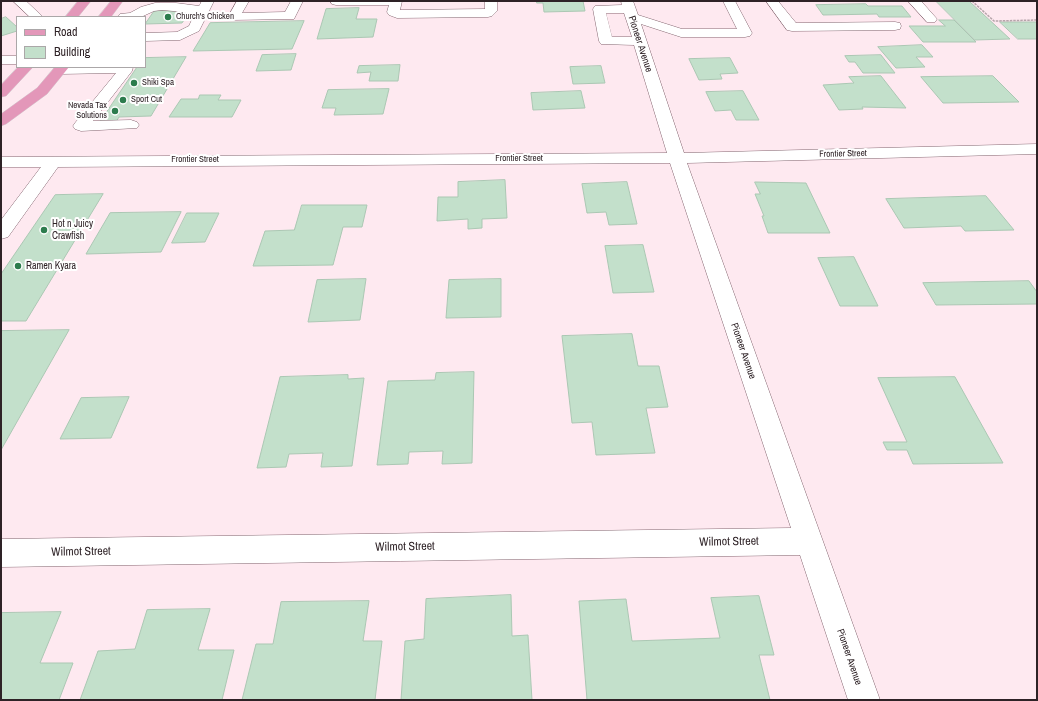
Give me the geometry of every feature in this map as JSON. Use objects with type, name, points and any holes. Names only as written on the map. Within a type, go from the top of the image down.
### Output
[{"type":"main road","points":[[72,16],[86,1]]},
{"type":"main road","points":[[105,16],[117,1]]},
{"type":"main road","points":[[1,93],[25,68]]},
{"type":"main road","points":[[1,121],[42,91],[61,68]]},
{"type":"street","points":[[19,1],[36,16]]},
{"type":"street","points":[[243,1],[234,17],[290,16],[297,1]]},
{"type":"street","points":[[336,1],[392,1]]},
{"type":"street","points":[[396,1],[393,12],[397,14],[488,13],[491,10],[491,1]]},
{"type":"street","points":[[639,41],[606,41],[598,10],[629,9],[681,33],[745,32],[729,1]]},
{"type":"street","points":[[772,1],[792,27],[895,26]]},
{"type":"street","points":[[914,1],[931,19]]},
{"type":"street","points":[[136,16],[150,7],[205,6],[194,28],[180,36],[146,37]]},
{"type":"street","name":"Pioneer Avenue","points":[[629,9],[677,158],[864,700]]},
{"type":"street","points":[[1,60],[16,60]]},
{"type":"street","points":[[61,68],[127,68],[81,126],[131,125]]},
{"type":"street","name":"Frontier Street","points":[[1,162],[677,158],[1037,150]]},
{"type":"street","points":[[1,233],[54,161]]},
{"type":"street","name":"Wilmot Street","points":[[1,553],[809,541]]},
{"type":"path","points":[[972,1],[994,21],[1037,20]]},
{"type":"building","points":[[537,1],[583,1],[585,11],[544,12],[543,3],[537,3]]},
{"type":"building","points":[[936,1],[969,1],[1010,39],[975,40]]},
{"type":"building","points":[[866,4],[868,6],[902,6],[911,17],[879,17],[877,14],[823,15],[816,5]]},
{"type":"building","points":[[359,8],[356,19],[377,19],[373,37],[317,39],[326,9]]},
{"type":"building","name":"Church's Chicken","points":[[191,10],[182,23],[146,24],[154,11]]},
{"type":"building","points":[[6,17],[16,26],[16,31],[1,36],[1,19]]},
{"type":"building","points":[[939,20],[954,20],[976,42],[923,42],[909,26],[945,26]]},
{"type":"building","points":[[304,21],[292,49],[193,51],[210,23]]},
{"type":"building","points":[[1000,22],[1037,22],[1037,39],[1018,39]]},
{"type":"building","points":[[922,45],[933,57],[916,57],[925,67],[896,68],[878,47]]},
{"type":"building","points":[[296,54],[291,70],[256,71],[262,55]]},
{"type":"building","points":[[881,55],[895,73],[863,73],[855,62],[849,62],[845,56]]},
{"type":"building","points":[[186,57],[151,116],[119,117],[116,122],[99,123],[136,68],[146,68],[146,58]]},
{"type":"building","points":[[730,58],[738,73],[720,74],[722,79],[699,80],[689,59]]},
{"type":"building","points":[[400,65],[398,81],[369,81],[371,72],[357,73],[359,66]]},
{"type":"building","points":[[601,66],[605,83],[573,84],[570,67]]},
{"type":"building","points":[[881,76],[906,108],[862,107],[863,109],[839,110],[823,85],[854,83],[849,77]]},
{"type":"building","points":[[993,76],[1019,102],[943,103],[921,77]]},
{"type":"building","points":[[389,89],[383,114],[334,115],[336,108],[322,108],[328,90]]},
{"type":"building","points":[[581,91],[585,108],[533,110],[531,93]]},
{"type":"building","points":[[743,91],[759,120],[736,120],[731,110],[715,111],[706,92]]},
{"type":"building","points":[[200,95],[221,95],[218,100],[241,100],[232,117],[169,117],[181,99],[198,99]]},
{"type":"building","points":[[505,180],[507,218],[482,219],[482,228],[468,229],[468,219],[437,221],[438,197],[458,197],[458,182]]},
{"type":"building","points":[[627,182],[637,224],[609,225],[606,212],[587,213],[582,184]]},
{"type":"building","points":[[755,182],[806,183],[830,233],[768,233],[762,216],[764,216],[755,194],[760,194]]},
{"type":"building","points":[[103,194],[26,321],[1,321],[1,274],[55,195]]},
{"type":"building","points":[[986,196],[1014,230],[965,231],[961,226],[904,228],[886,199]]},
{"type":"building","points":[[302,205],[367,205],[362,227],[343,227],[333,265],[253,266],[265,231],[294,230]]},
{"type":"building","points":[[181,212],[161,252],[86,254],[110,213]]},
{"type":"building","points":[[187,213],[219,213],[205,242],[172,243]]},
{"type":"building","points":[[643,245],[654,292],[613,293],[605,246]]},
{"type":"building","points":[[854,257],[878,306],[840,306],[818,258]]},
{"type":"building","points":[[366,279],[360,320],[308,322],[317,280]]},
{"type":"building","points":[[501,279],[501,317],[446,318],[449,280]]},
{"type":"building","points":[[1029,281],[1037,292],[1037,304],[936,305],[923,283]]},
{"type":"building","points":[[69,330],[1,450],[1,331]]},
{"type":"building","points":[[632,334],[638,366],[659,366],[668,407],[646,408],[655,453],[596,455],[592,422],[572,423],[562,336]]},
{"type":"building","points":[[474,372],[472,463],[442,464],[443,451],[409,452],[408,464],[377,465],[388,381],[435,380],[436,373]]},
{"type":"building","points":[[348,375],[348,379],[364,378],[352,466],[321,467],[323,453],[289,454],[286,467],[257,468],[280,377]]},
{"type":"building","points":[[955,377],[1003,463],[913,464],[907,450],[887,450],[883,442],[907,442],[878,378]]},
{"type":"building","points":[[129,397],[111,438],[60,439],[81,398]]},
{"type":"building","points":[[511,595],[512,636],[528,635],[532,700],[401,700],[405,641],[424,639],[426,599]]},
{"type":"building","points":[[759,596],[774,655],[759,655],[770,700],[587,700],[579,601],[626,599],[632,641],[720,638],[711,598]]},
{"type":"building","points":[[369,601],[363,641],[382,641],[375,700],[242,700],[256,644],[273,644],[281,602]]},
{"type":"building","points":[[210,609],[198,650],[234,650],[222,700],[80,700],[98,651],[135,649],[147,610]]},
{"type":"building","points":[[61,612],[40,663],[73,663],[59,700],[1,700],[1,613]]},
{"type":"place","name":"Church's Chicken","points":[[168,17]]},
{"type":"place","name":"Shiki Spa","points":[[134,83]]},
{"type":"place","name":"Sport Cut","points":[[123,100]]},
{"type":"place","name":"Nevada Tax Solutions","points":[[115,111]]},
{"type":"place","name":"Hot n Juicy Crawfish","points":[[44,230]]},
{"type":"place","name":"Ramen Kyara","points":[[18,266]]}]
